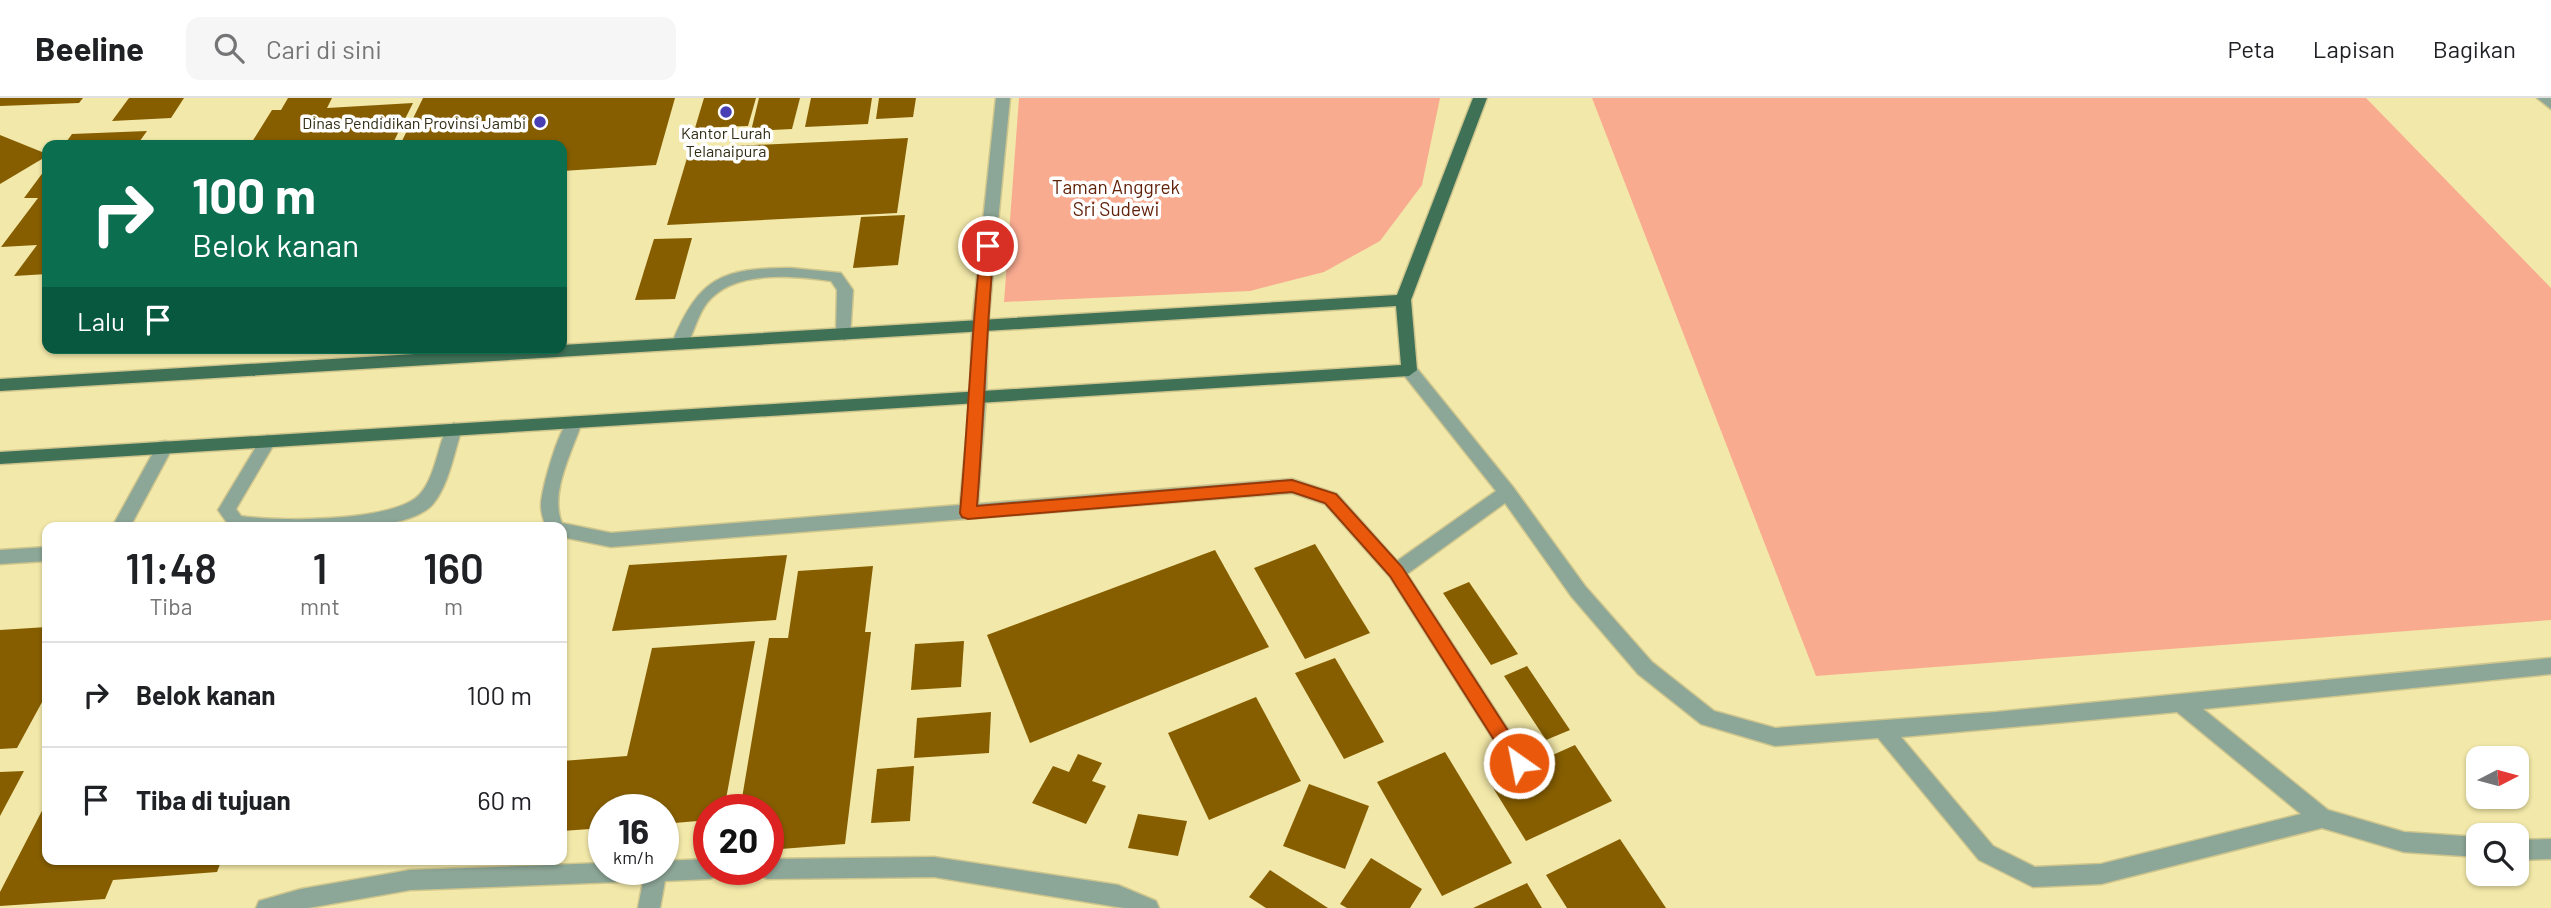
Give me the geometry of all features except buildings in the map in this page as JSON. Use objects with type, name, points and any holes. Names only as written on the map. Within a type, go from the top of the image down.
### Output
[{"type":"main road","points":[[0,458],[1409,370],[1404,300],[1480,98]]},
{"type":"main road","points":[[567,350],[1404,300]]},
{"type":"main road","points":[[0,384],[498,354]]},
{"type":"street","points":[[968,513],[978,397],[979,325],[1003,98]]},
{"type":"street","points":[[2544,98],[2551,105]]},
{"type":"street","points":[[680,343],[693,311],[712,289],[734,278],[804,272],[836,278],[845,290],[844,334]]},
{"type":"street","points":[[1409,370],[1507,492],[1578,591],[1637,658],[1708,718],[1775,737],[1996,721],[2551,666]]},
{"type":"street","points":[[553,522],[550,499],[574,422]]},
{"type":"street","points":[[335,522],[376,521],[404,514],[427,499],[454,429]]},
{"type":"street","points":[[236,522],[227,510],[268,441]]},
{"type":"street","points":[[124,522],[165,447]]},
{"type":"street","points":[[567,531],[611,540],[1292,486],[1331,499],[1396,572],[1519,763]]},
{"type":"street","points":[[1396,572],[1507,492]]},
{"type":"street","points":[[0,557],[42,554]]},
{"type":"street","points":[[2181,703],[2322,818],[2404,842],[2466,846]]},
{"type":"street","points":[[1882,729],[1986,853],[2033,877],[2101,874],[2322,818]]},
{"type":"street","points":[[2529,850],[2551,849]]},
{"type":"street","points":[[784,869],[934,867],[1118,895],[1148,908]]},
{"type":"street","points":[[267,908],[301,899],[410,880],[588,874]]},
{"type":"street","points":[[649,908],[653,885]]},
{"type":"green space","name":"Taman Anggrek Sri Sudewi","points":[[1019,98],[1440,98],[1422,185],[1380,241],[1324,272],[1250,291],[1004,302]]},
{"type":"green space","points":[[1592,98],[2366,98],[2551,288],[2551,620],[1816,676]]},
{"type":"place","name":"Kantor Lurah Telanaipura","points":[[726,112]]},
{"type":"place","name":"Dinas Pendidikan Provinsi Jambi","points":[[540,122]]},
{"type":"route","points":[[988,246],[979,325],[978,397],[968,513],[1292,486],[1331,499],[1396,572],[1519,763]]}]
